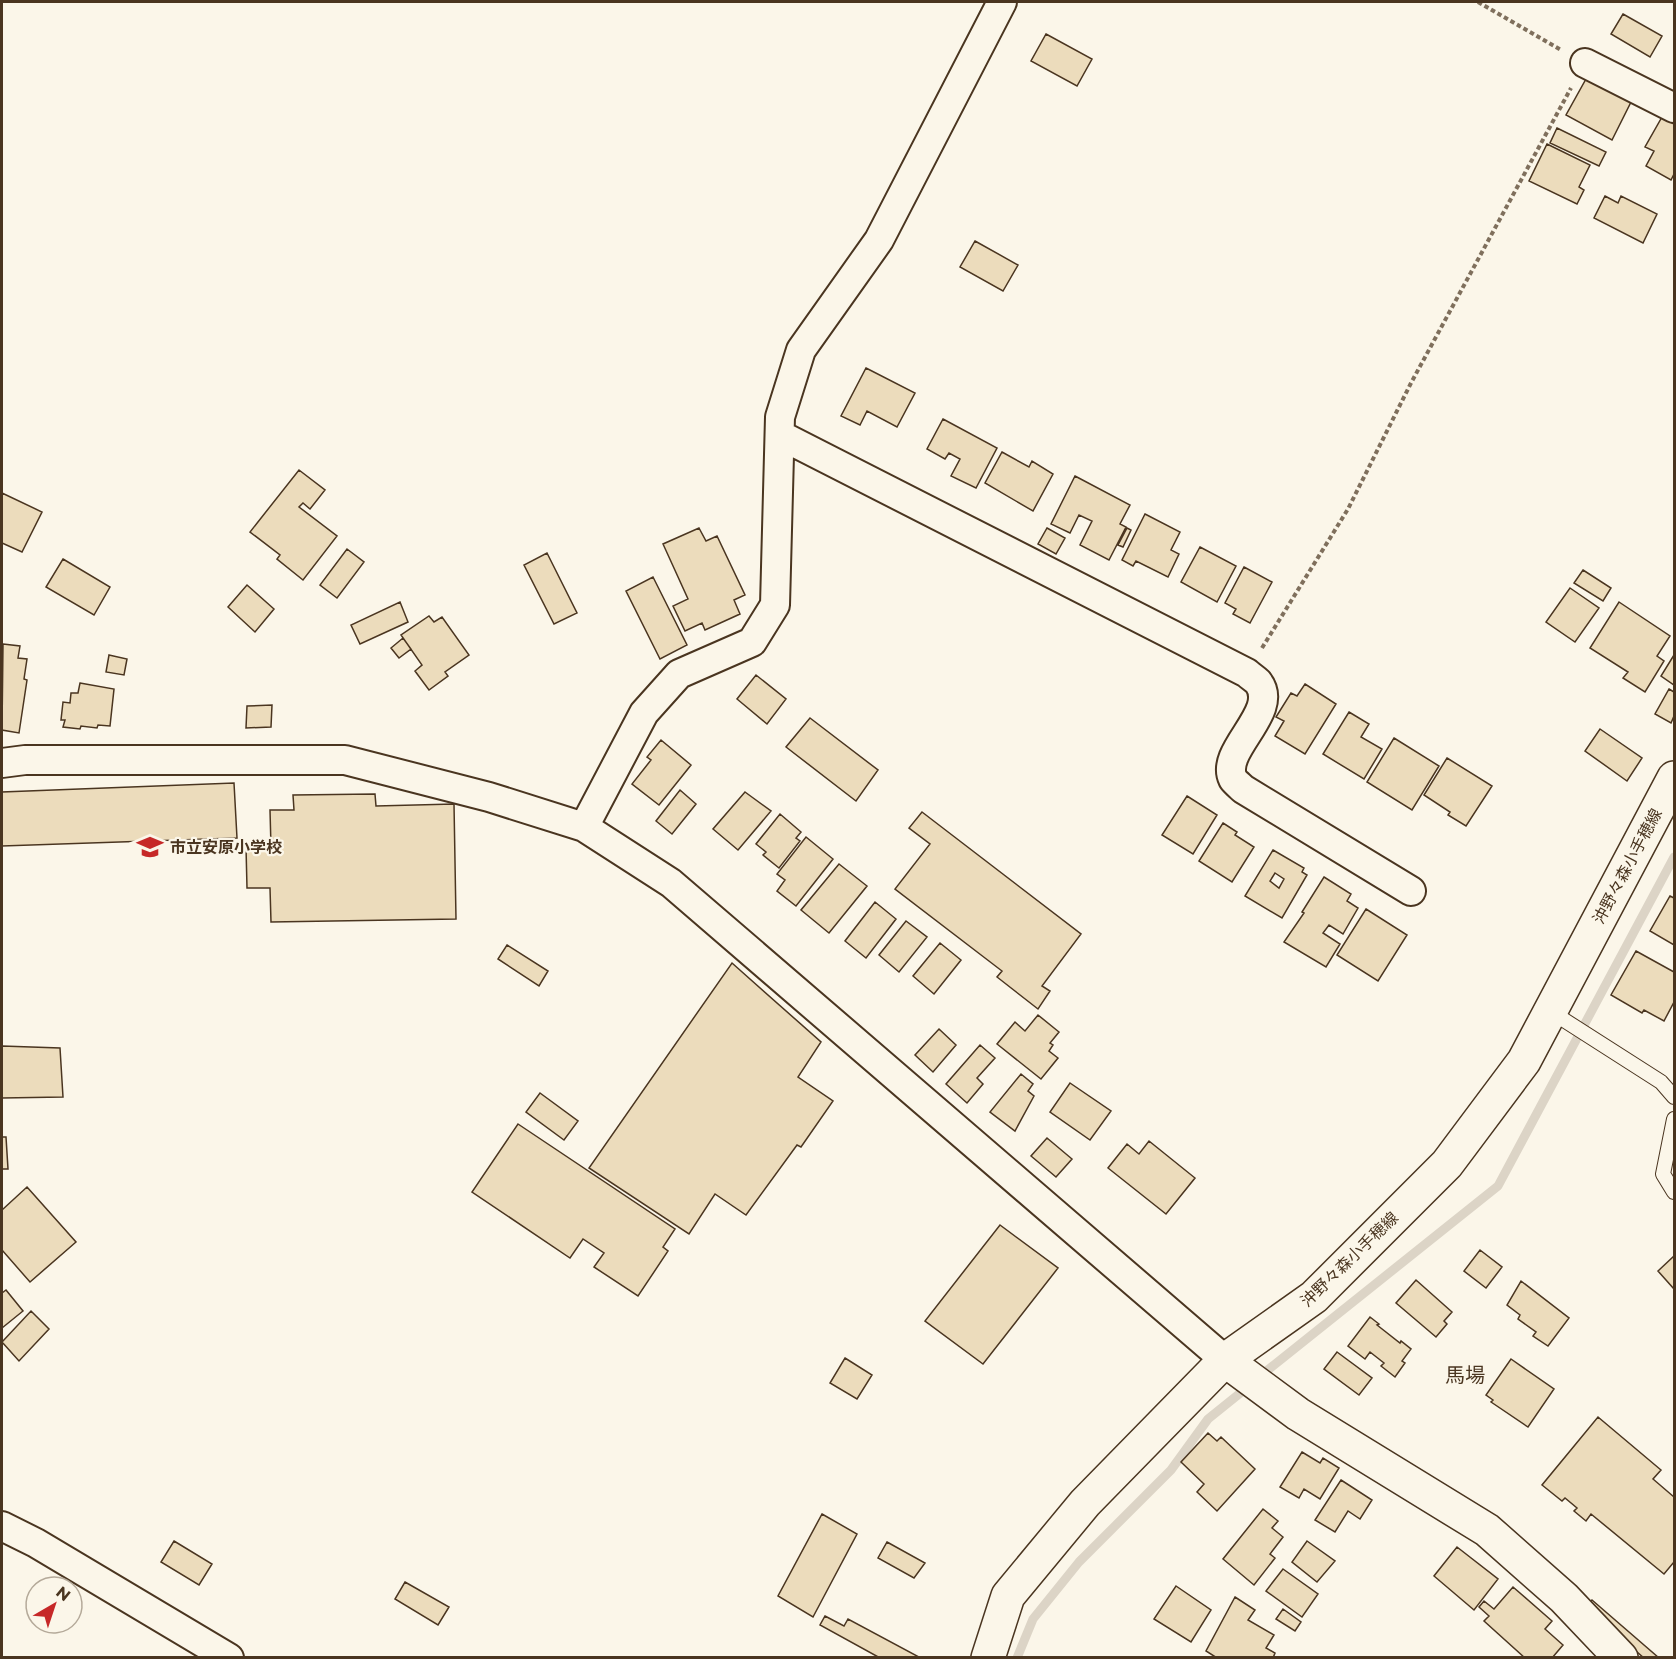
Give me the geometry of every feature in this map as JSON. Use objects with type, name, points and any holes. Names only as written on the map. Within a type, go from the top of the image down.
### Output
[{"type":"main road","name":"沖野々森小手穂線","points":[[988,1658],[1008,1596],[1085,1503],[1225,1360],[1314,1298],[1447,1164],[1524,1061],[1674,778]]},
{"type":"main road","points":[[1225,1360],[1298,1414],[1487,1530],[1564,1598],[1621,1658]]},
{"type":"street","points":[[584,827],[644,713],[679,674],[752,642],[775,605],[780,417],[801,350],[879,240],[1002,2]]},
{"type":"street","points":[[1585,63],[1674,108]]},
{"type":"street","points":[[780,435],[1247,673],[1259,683],[1263,698],[1257,718],[1235,754],[1231,768],[1233,779],[1243,789],[1411,891]]},
{"type":"street","points":[[2,763],[36,760],[345,760],[489,797],[584,827],[671,883],[1225,1360]]},
{"type":"street","points":[[2,1526],[36,1542],[229,1658]]},
{"type":"lane","points":[[1550,1011],[1661,1082],[1674,1097]]},
{"type":"lane","points":[[1674,1119],[1663,1174],[1674,1192]]},
{"type":"path","points":[[1247,673],[1348,509],[1411,383],[1585,63],[1478,2]]},
{"type":"building","points":[[1623,14],[1662,36],[1650,57],[1611,34]]},
{"type":"building","points":[[1046,34],[1092,59],[1077,86],[1031,61]]},
{"type":"building","points":[[1586,79],[1631,102],[1612,140],[1566,115]]},
{"type":"building","points":[[1662,117],[1674,124],[1674,174],[1671,180],[1646,166],[1654,151],[1645,147]]},
{"type":"building","points":[[1557,128],[1606,152],[1599,166],[1550,143]]},
{"type":"building","points":[[1547,144],[1590,165],[1579,187],[1584,190],[1577,204],[1529,181]]},
{"type":"building","points":[[1605,196],[1618,203],[1621,196],[1657,214],[1643,243],[1594,218]]},
{"type":"building","points":[[975,241],[1018,265],[1003,291],[960,267]]},
{"type":"building","points":[[866,368],[915,393],[897,427],[867,411],[860,425],[841,416]]},
{"type":"building","points":[[943,419],[997,448],[976,488],[951,476],[960,459],[949,453],[945,459],[927,449]]},
{"type":"building","points":[[1002,452],[1029,467],[1032,461],[1053,474],[1033,511],[985,483]]},
{"type":"building","points":[[299,470],[325,490],[310,509],[303,503],[299,507],[337,536],[303,580],[277,559],[280,555],[250,532]]},
{"type":"building","points":[[1075,476],[1130,505],[1120,524],[1126,527],[1109,560],[1080,545],[1092,521],[1079,515],[1070,533],[1051,524]]},
{"type":"building","points":[[2,493],[42,512],[22,552],[2,543]]},
{"type":"building","points":[[1145,514],[1180,532],[1171,550],[1179,554],[1168,577],[1136,561],[1133,566],[1122,560]]},
{"type":"building","points":[[699,528],[706,541],[717,536],[745,595],[734,600],[740,614],[705,630],[702,623],[685,631],[673,606],[688,599],[663,544]]},
{"type":"building","points":[[1047,528],[1065,538],[1056,554],[1038,544]]},
{"type":"building","points":[[1127,528],[1131,530],[1123,547],[1118,545]]},
{"type":"building","points":[[1200,547],[1236,566],[1217,602],[1181,582]]},
{"type":"building","points":[[347,549],[364,562],[337,598],[320,585]]},
{"type":"building","points":[[547,553],[577,613],[554,624],[524,565]]},
{"type":"building","points":[[63,559],[110,587],[94,615],[46,587]]},
{"type":"building","points":[[1244,567],[1272,582],[1250,623],[1233,614],[1236,609],[1225,603]]},
{"type":"building","points":[[1583,570],[1611,588],[1603,601],[1574,583]]},
{"type":"building","points":[[653,577],[687,645],[660,659],[626,591]]},
{"type":"building","points":[[247,585],[274,609],[255,632],[228,607]]},
{"type":"building","points":[[1570,588],[1599,608],[1575,642],[1546,622]]},
{"type":"building","points":[[400,602],[408,622],[360,644],[351,625]]},
{"type":"building","points":[[1619,602],[1670,636],[1657,656],[1664,661],[1645,692],[1623,678],[1628,672],[1590,648]]},
{"type":"building","points":[[429,616],[434,622],[442,617],[469,655],[445,672],[448,676],[429,690],[415,671],[422,665],[401,635]]},
{"type":"building","points":[[403,638],[411,649],[399,658],[391,648]]},
{"type":"building","points":[[3,644],[20,646],[18,658],[27,659],[24,679],[27,680],[19,733],[2,730]]},
{"type":"building","points":[[109,655],[127,659],[124,675],[106,672]]},
{"type":"building","points":[[1674,655],[1674,685],[1661,676]]},
{"type":"building","points":[[756,675],[786,699],[767,724],[737,699]]},
{"type":"building","points":[[80,683],[114,689],[110,726],[98,725],[97,728],[81,726],[80,729],[63,727],[65,720],[61,720],[63,702],[70,703],[71,693],[78,693]]},
{"type":"building","points":[[1305,684],[1336,704],[1305,754],[1275,736],[1284,721],[1276,717],[1291,693],[1297,696]]},
{"type":"building","points":[[1669,689],[1674,692],[1674,716],[1671,723],[1655,714]]},
{"type":"building","points":[[272,705],[271,727],[246,728],[247,706]]},
{"type":"building","points":[[1349,712],[1369,724],[1361,737],[1382,749],[1364,779],[1323,754]]},
{"type":"building","points":[[810,718],[878,770],[856,801],[786,747]]},
{"type":"building","points":[[1600,729],[1642,758],[1627,781],[1585,751]]},
{"type":"building","points":[[1394,738],[1439,766],[1412,810],[1367,782]]},
{"type":"building","points":[[661,740],[691,765],[659,805],[632,784],[651,760],[647,757]]},
{"type":"building","points":[[1447,758],[1492,786],[1466,826],[1448,815],[1450,812],[1424,795]]},
{"type":"building","name":"市立安原小学校","points":[[234,783],[237,838],[2,846],[2,792]]},
{"type":"building","points":[[680,790],[696,804],[672,834],[656,821]]},
{"type":"building","points":[[745,792],[771,811],[738,850],[713,829]]},
{"type":"building","points":[[375,794],[376,806],[454,804],[456,919],[271,922],[270,888],[247,888],[246,847],[271,847],[270,810],[294,810],[293,795]]},
{"type":"building","points":[[1187,796],[1217,815],[1193,854],[1162,835]]},
{"type":"building","points":[[922,812],[1081,934],[1042,986],[1050,991],[1038,1009],[997,977],[1002,971],[895,889],[930,844],[909,828]]},
{"type":"building","points":[[780,814],[801,832],[796,838],[800,841],[779,868],[763,855],[766,852],[756,844]]},
{"type":"building","points":[[1223,823],[1237,832],[1235,835],[1254,847],[1232,882],[1199,861]]},
{"type":"building","points":[[806,837],[833,859],[796,906],[777,891],[785,880],[777,874]]},
{"type":"building","points":[[1273,850],[1304,868],[1302,872],[1307,875],[1282,918],[1245,896]],"holes":[[[1275,873],[1284,879],[1279,888],[1270,881]]]},
{"type":"building","points":[[839,864],[867,886],[829,933],[801,910]]},
{"type":"building","points":[[1324,877],[1351,894],[1347,901],[1358,908],[1343,934],[1329,925],[1323,933],[1340,944],[1326,967],[1284,942],[1304,913],[1302,912]]},
{"type":"building","points":[[1670,896],[1674,898],[1674,945],[1650,931]]},
{"type":"building","points":[[875,902],[896,919],[866,958],[845,941]]},
{"type":"building","points":[[1366,909],[1407,935],[1378,981],[1337,955]]},
{"type":"building","points":[[906,921],[927,937],[899,972],[879,955]]},
{"type":"building","points":[[940,943],[961,960],[934,994],[913,976]]},
{"type":"building","points":[[507,945],[548,971],[539,986],[498,959]]},
{"type":"building","points":[[1636,951],[1674,972],[1674,1002],[1664,1021],[1644,1010],[1642,1013],[1611,995]]},
{"type":"building","points":[[732,963],[821,1042],[798,1077],[833,1101],[801,1147],[797,1145],[746,1215],[715,1194],[689,1234],[589,1168]]},
{"type":"building","points":[[1038,1015],[1059,1032],[1050,1043],[1053,1045],[1049,1051],[1058,1058],[1041,1079],[997,1044],[1015,1022],[1025,1031]]},
{"type":"building","points":[[939,1029],[956,1045],[933,1072],[915,1055]]},
{"type":"building","points":[[980,1045],[995,1058],[977,1078],[983,1084],[967,1103],[946,1084]]},
{"type":"building","points":[[2,1046],[60,1048],[63,1097],[2,1098]]},
{"type":"building","points":[[1021,1074],[1033,1084],[1028,1091],[1034,1096],[1015,1131],[990,1112]]},
{"type":"building","points":[[1070,1083],[1111,1111],[1090,1140],[1050,1112]]},
{"type":"building","points":[[540,1093],[578,1121],[564,1140],[526,1112]]},
{"type":"building","points":[[518,1124],[675,1229],[663,1247],[668,1251],[638,1296],[594,1267],[604,1253],[583,1239],[570,1258],[472,1192]]},
{"type":"building","points":[[2,1137],[6,1137],[8,1169],[2,1169]]},
{"type":"building","points":[[1047,1138],[1072,1159],[1056,1177],[1031,1156]]},
{"type":"building","points":[[1149,1141],[1195,1178],[1166,1214],[1108,1168],[1127,1144],[1139,1154]]},
{"type":"building","points":[[27,1187],[76,1242],[30,1282],[2,1250],[2,1210]]},
{"type":"building","points":[[1000,1225],[1058,1268],[983,1364],[925,1321]]},
{"type":"building","points":[[1480,1250],[1502,1267],[1486,1288],[1464,1271]]},
{"type":"building","points":[[1674,1256],[1674,1289],[1658,1271]]},
{"type":"building","points":[[1416,1280],[1452,1312],[1444,1321],[1447,1324],[1436,1337],[1396,1303]]},
{"type":"building","points":[[1521,1281],[1569,1318],[1548,1346],[1533,1336],[1536,1332],[1518,1319],[1520,1315],[1507,1305]]},
{"type":"building","points":[[6,1290],[23,1311],[2,1328],[2,1293]]},
{"type":"building","points":[[31,1311],[49,1329],[19,1361],[2,1342]]},
{"type":"building","points":[[1370,1317],[1400,1343],[1401,1341],[1411,1349],[1402,1361],[1405,1363],[1395,1377],[1381,1366],[1384,1363],[1370,1352],[1365,1359],[1348,1346]]},
{"type":"building","points":[[1337,1352],[1372,1378],[1359,1395],[1324,1369]]},
{"type":"building","points":[[845,1358],[872,1375],[857,1399],[830,1383]]},
{"type":"building","points":[[1511,1359],[1554,1389],[1528,1427],[1491,1402],[1493,1400],[1486,1395]]},
{"type":"building","points":[[1598,1417],[1661,1470],[1653,1479],[1674,1497],[1674,1562],[1664,1574],[1591,1514],[1586,1521],[1574,1511],[1577,1508],[1565,1498],[1562,1501],[1542,1485]]},
{"type":"building","points":[[1208,1433],[1217,1441],[1221,1437],[1255,1469],[1217,1511],[1197,1492],[1204,1484],[1181,1462]]},
{"type":"building","points":[[1302,1452],[1320,1463],[1323,1458],[1339,1468],[1320,1499],[1304,1489],[1299,1498],[1280,1487]]},
{"type":"building","points":[[1341,1480],[1372,1500],[1360,1519],[1348,1511],[1335,1532],[1315,1520]]},
{"type":"building","points":[[1263,1509],[1278,1521],[1272,1528],[1283,1537],[1270,1554],[1275,1558],[1254,1585],[1223,1559]]},
{"type":"building","points":[[822,1514],[857,1534],[813,1617],[778,1596]]},
{"type":"building","points":[[174,1541],[212,1564],[199,1585],[161,1562]]},
{"type":"building","points":[[1307,1541],[1335,1561],[1317,1582],[1292,1562]]},
{"type":"building","points":[[887,1542],[925,1563],[914,1578],[878,1558]]},
{"type":"building","points":[[1457,1547],[1498,1579],[1474,1610],[1434,1576]]},
{"type":"building","points":[[1283,1569],[1318,1594],[1302,1617],[1266,1591]]},
{"type":"building","points":[[405,1582],[449,1607],[438,1625],[395,1599]]},
{"type":"building","points":[[1176,1586],[1211,1610],[1191,1642],[1154,1619]]},
{"type":"building","points":[[1513,1587],[1552,1621],[1545,1629],[1563,1645],[1552,1658],[1525,1658],[1484,1621],[1489,1616],[1479,1607],[1484,1601],[1494,1609]]},
{"type":"building","points":[[1235,1597],[1255,1610],[1248,1620],[1274,1635],[1266,1648],[1275,1653],[1273,1658],[1217,1658],[1206,1651]]},
{"type":"building","points":[[1592,1600],[1659,1658],[1644,1658],[1585,1607]]},
{"type":"building","points":[[1283,1609],[1301,1622],[1295,1631],[1276,1619]]},
{"type":"building","points":[[825,1616],[844,1626],[848,1619],[919,1657],[880,1658],[820,1625]]},
{"type":"waterway","points":[[1259,1377],[1498,1186],[1674,857]]},
{"type":"waterway","points":[[1017,1658],[1033,1619],[1079,1562],[1171,1470],[1208,1419],[1249,1386]]},
{"type":"place","name":"市立安原小学校","points":[[150,847]]},
{"type":"district","name":"馬場","points":[[1465,1375]]}]
